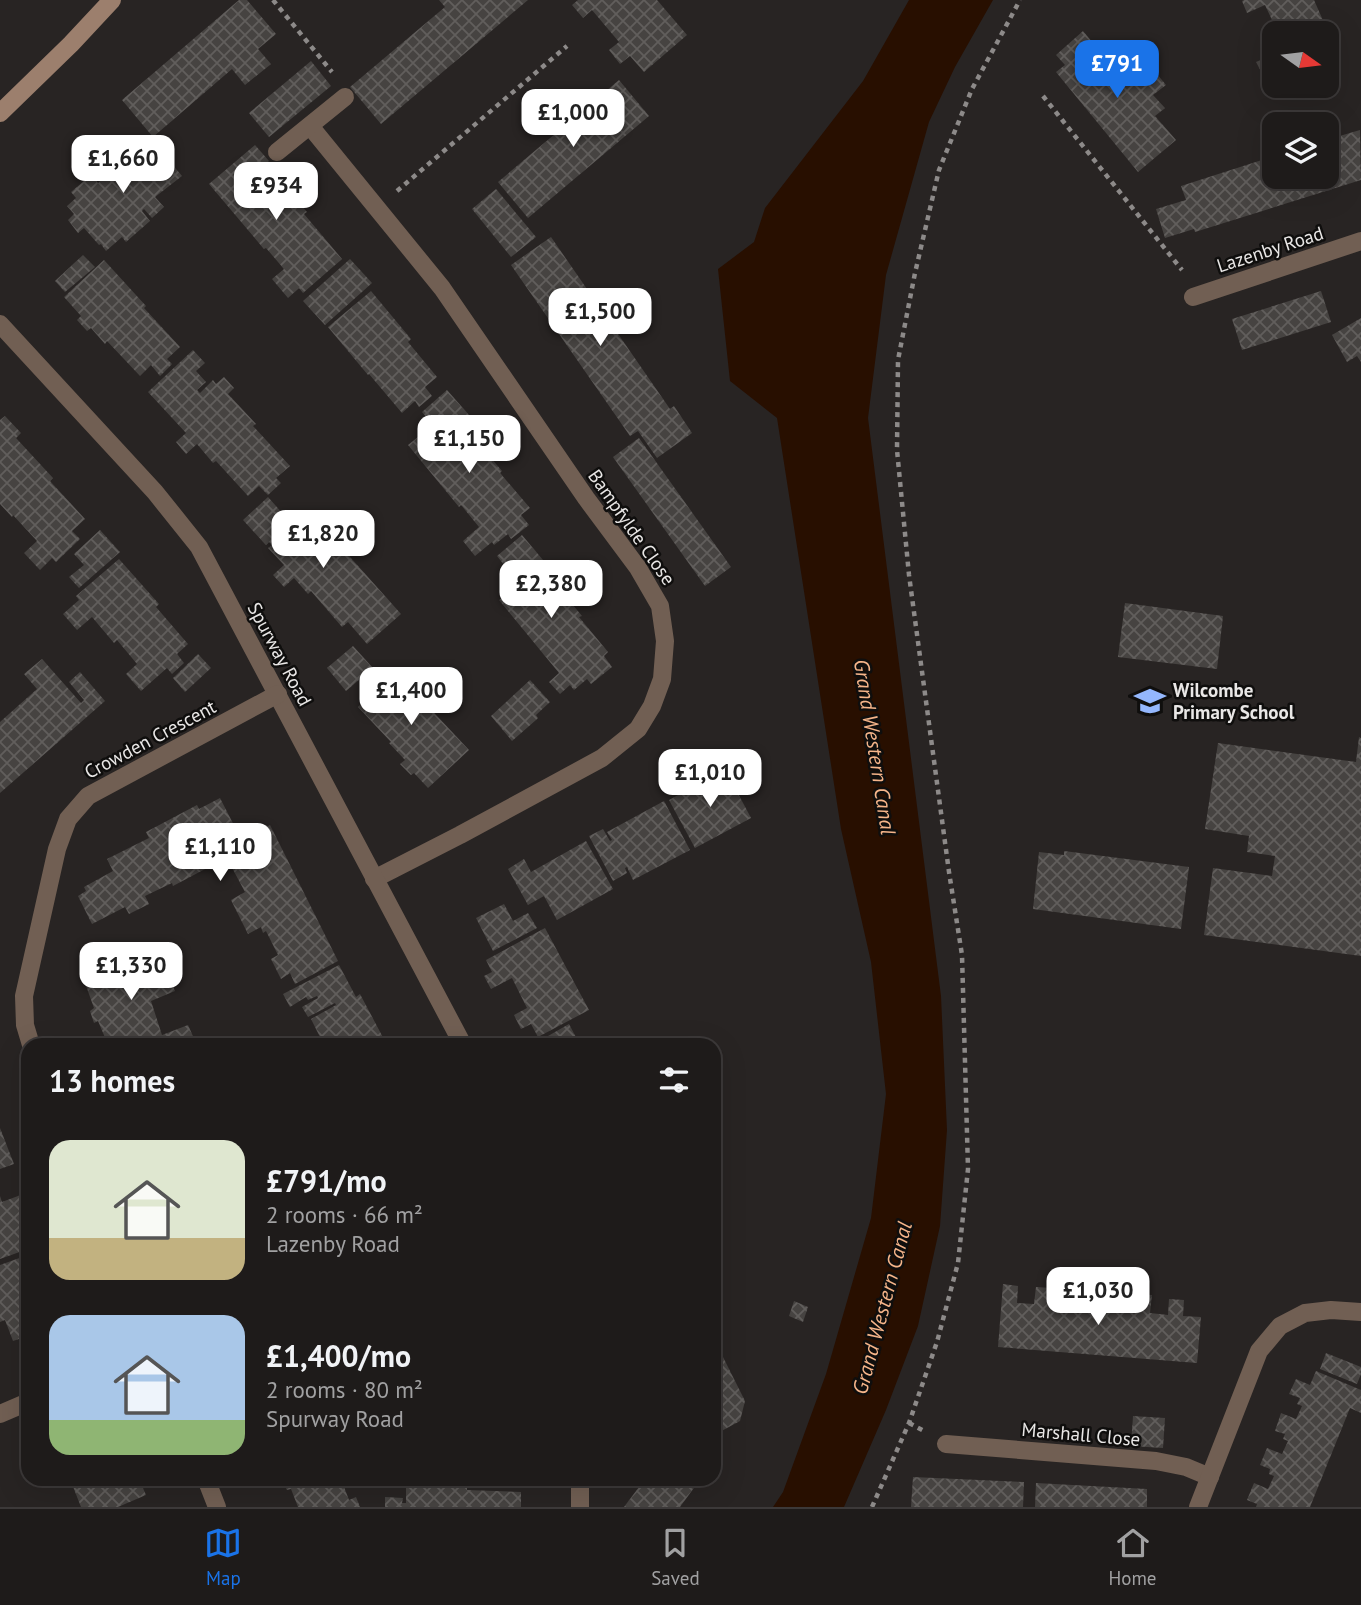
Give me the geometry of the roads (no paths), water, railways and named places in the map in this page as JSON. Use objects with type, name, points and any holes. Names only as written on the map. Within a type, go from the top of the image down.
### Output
[{"type":"street","points":[[0,113],[112,0]]},
{"type":"street","points":[[277,152],[345,97]]},
{"type":"street","name":"Bampfylde Close","points":[[310,126],[442,288],[586,498],[638,568],[660,606],[665,641],[662,679],[652,706],[638,729],[603,758],[374,879]]},
{"type":"street","name":"Lazenby Road","points":[[1198,295],[1361,241]]},
{"type":"street","name":"Spurway Road","points":[[0,324],[155,492],[199,547],[459,1038]]},
{"type":"street","name":"Crowden Crescent","points":[[29,1038],[25,1025],[24,996],[57,849],[68,819],[88,796],[278,694]]},
{"type":"street","points":[[1198,1507],[1259,1351],[1280,1326],[1305,1313],[1331,1310],[1361,1312]]},
{"type":"street","points":[[0,1414],[21,1405]]},
{"type":"street","name":"Marshall Close","points":[[946,1444],[1156,1461],[1186,1467],[1210,1477]]},
{"type":"street","points":[[209,1486],[218,1507]]},
{"type":"street","points":[[580,1486],[580,1507]]},
{"type":"water","name":"Grand Western Canal","points":[[909,0],[993,0],[955,67],[929,122],[886,275],[868,418],[941,996],[947,1130],[940,1226],[918,1326],[886,1410],[844,1507],[773,1507],[783,1492],[826,1374],[871,1218],[886,1094],[871,962],[841,829],[777,418],[730,381],[718,269],[754,242],[765,208],[863,81]]},
{"type":"place","name":"Wilcombe Primary School","points":[[1150,701]]}]
